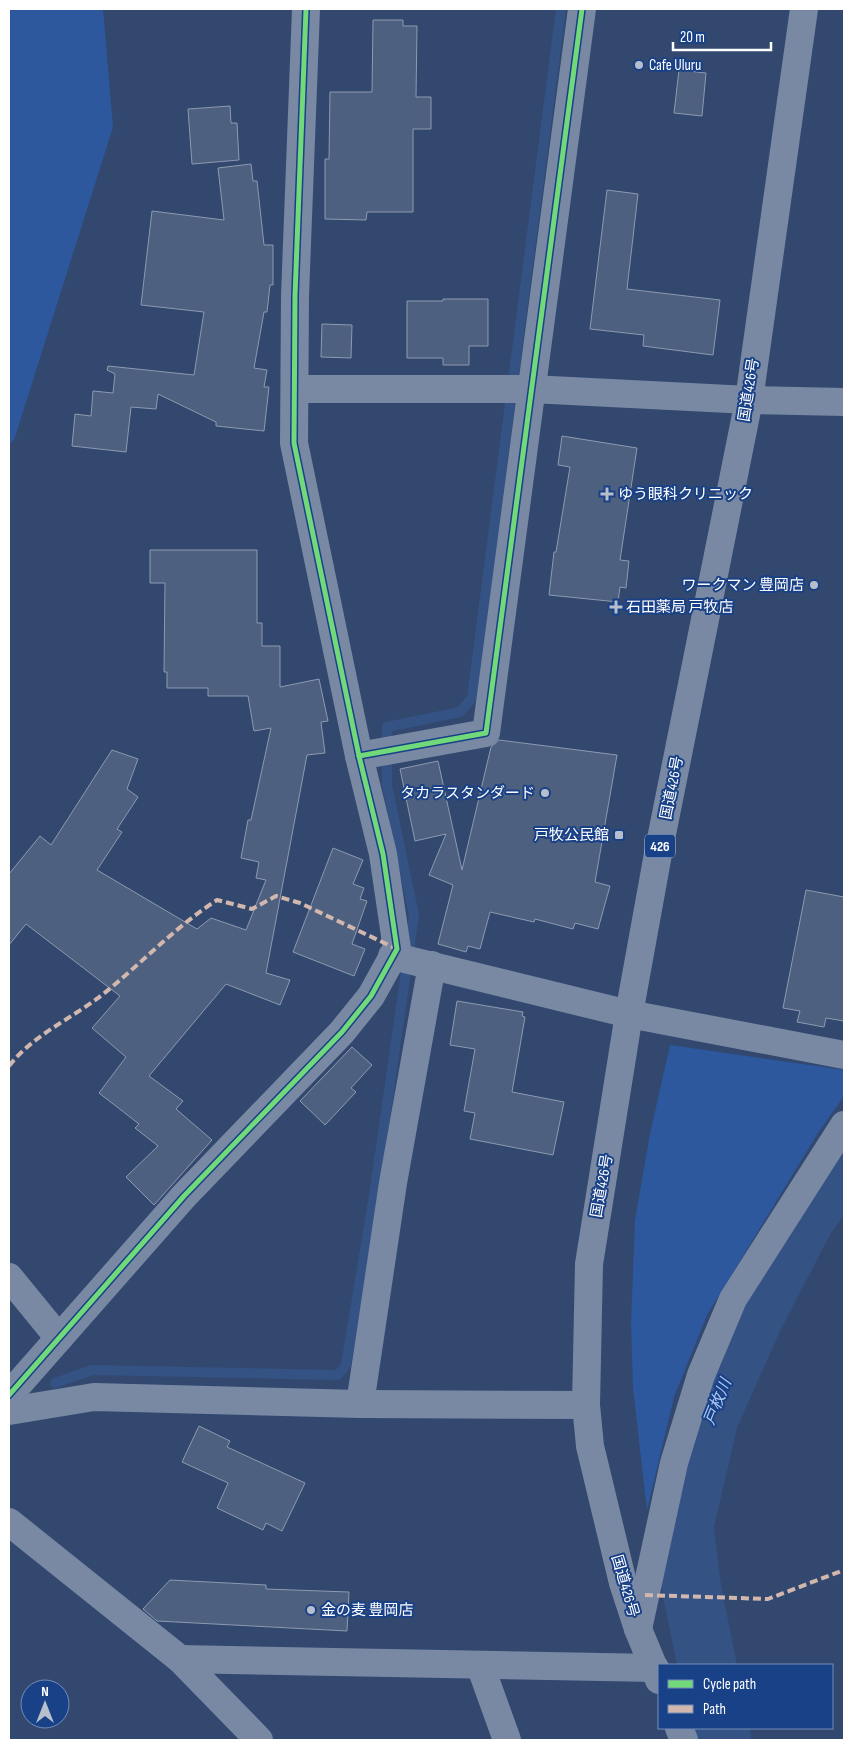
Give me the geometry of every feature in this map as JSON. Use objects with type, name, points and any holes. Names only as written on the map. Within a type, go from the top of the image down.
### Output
[{"type":"highway","name":"国道426号","points":[[657,1674],[638,1628],[618,1567],[595,1465],[586,1405],[589,1264],[660,844],[749,400],[804,9]]},
{"type":"street","points":[[9,1395],[184,1196],[342,1032],[371,996],[397,949],[383,854],[359,756],[294,443],[296,389],[295,296],[306,9]]},
{"type":"street","points":[[359,756],[486,733],[582,9]]},
{"type":"street","points":[[296,389],[531,389],[749,400],[844,402]]},
{"type":"street","points":[[392,956],[630,1014],[844,1055]]},
{"type":"street","points":[[360,1404],[393,1183],[432,966]]},
{"type":"street","points":[[638,1628],[674,1464],[701,1375],[733,1299],[844,1126]]},
{"type":"street","points":[[9,1277],[59,1338]]},
{"type":"street","points":[[9,1410],[94,1397],[360,1404],[586,1405]]},
{"type":"street","points":[[9,1522],[180,1659],[259,1740]]},
{"type":"street","points":[[180,1659],[480,1665],[657,1674]]},
{"type":"street","points":[[480,1665],[507,1740]]},
{"type":"shaded area","points":[[9,9],[103,9],[113,127],[14,440],[9,444]]},
{"type":"shaded area","points":[[670,1045],[844,1070],[844,1096],[818,1133],[707,1315],[674,1397],[647,1510],[633,1388],[631,1323],[635,1220],[650,1134]]},
{"type":"building","points":[[373,20],[403,20],[403,26],[417,26],[416,97],[431,97],[431,129],[413,129],[413,212],[367,212],[366,220],[325,219],[325,159],[329,159],[330,92],[372,92]]},
{"type":"building","points":[[679,70],[706,73],[702,116],[674,113]]},
{"type":"building","points":[[230,106],[231,123],[237,123],[239,160],[192,164],[188,109]]},
{"type":"building","points":[[251,164],[253,181],[257,181],[264,245],[273,245],[273,285],[270,285],[267,312],[264,312],[254,368],[267,370],[264,387],[269,387],[264,431],[216,426],[216,422],[158,394],[156,409],[131,407],[126,452],[72,446],[75,414],[91,416],[93,391],[113,393],[115,374],[107,370],[108,366],[194,375],[204,312],[141,305],[152,211],[224,220],[218,168]]},
{"type":"building","points":[[607,190],[638,194],[627,289],[720,300],[713,355],[643,346],[644,335],[590,329]]},
{"type":"building","points":[[443,299],[488,299],[488,346],[469,346],[469,365],[443,365],[443,358],[407,358],[407,301],[443,301]]},
{"type":"building","points":[[322,324],[352,325],[351,358],[321,357]]},
{"type":"building","points":[[562,436],[637,448],[620,560],[629,561],[626,588],[620,587],[618,602],[549,595],[554,552],[556,552],[570,467],[558,465]]},
{"type":"building","points":[[150,550],[257,550],[257,623],[262,623],[262,646],[280,646],[280,687],[319,679],[328,721],[321,722],[325,753],[307,755],[266,973],[290,980],[280,1005],[226,984],[149,1076],[183,1101],[176,1109],[212,1140],[154,1205],[126,1177],[158,1146],[135,1128],[139,1124],[99,1093],[126,1057],[92,1028],[120,996],[26,924],[9,945],[9,874],[40,836],[51,845],[112,750],[138,759],[127,789],[138,797],[117,829],[122,832],[97,870],[197,929],[211,918],[246,930],[266,880],[256,878],[259,862],[241,858],[248,820],[251,820],[271,728],[254,731],[248,696],[208,696],[208,688],[167,688],[167,672],[164,672],[165,583],[150,583]]},
{"type":"building","points":[[499,740],[617,755],[595,882],[610,886],[598,929],[575,923],[573,929],[535,919],[534,922],[490,912],[480,949],[468,946],[466,952],[438,944],[453,885],[429,875],[446,834],[415,841],[400,769],[438,761],[462,870],[491,747]]},
{"type":"building","points":[[333,848],[363,860],[353,884],[364,888],[360,899],[367,901],[352,944],[365,949],[354,976],[293,952]]},
{"type":"building","points":[[806,890],[844,897],[844,1021],[826,1018],[824,1027],[797,1022],[800,1011],[783,1008]]},
{"type":"building","points":[[457,1001],[523,1012],[522,1016],[525,1017],[512,1092],[564,1102],[553,1155],[470,1139],[475,1113],[464,1111],[475,1049],[450,1045]]},
{"type":"building","points":[[352,1047],[372,1065],[351,1088],[356,1092],[325,1125],[300,1101]]},
{"type":"building","points":[[199,1426],[230,1441],[227,1447],[305,1483],[282,1531],[266,1523],[263,1530],[217,1508],[228,1483],[182,1462]]},
{"type":"building","points":[[170,1580],[266,1585],[266,1589],[349,1592],[347,1631],[157,1621],[143,1609]]},
{"type":"waterway","points":[[55,1383],[92,1370],[338,1375],[346,1365],[375,1189],[414,915],[387,785],[387,727],[460,712],[472,698],[561,9]]},
{"type":"waterway","name":"戸枚川","points":[[707,1664],[692,1591],[684,1526],[709,1418],[754,1317],[805,1219],[844,1164]]},
{"type":"waterway","name":"戸枚川","points":[[719,1729],[722,1740]]},
{"type":"marked path","points":[[9,1066],[29,1045],[102,995],[172,934],[217,900],[252,909],[276,896],[300,903],[397,949]]},
{"type":"marked path","points":[[645,1595],[768,1599],[844,1570]]},
{"type":"cycle path","points":[[9,1395],[184,1196],[342,1032],[371,996],[397,949],[383,854],[359,756],[294,443],[295,296],[306,9]]},
{"type":"cycle path","points":[[359,756],[486,733],[582,9]]},
{"type":"place","name":"Cafe Uluru","points":[[639,65]]},
{"type":"place","name":"ゆう眼科クリニック","points":[[607,494]]},
{"type":"place","name":"ワークマン 豊岡店","points":[[814,585]]},
{"type":"place","name":"石田薬局 戸牧店","points":[[616,607]]},
{"type":"place","name":"タカラスタンダード","points":[[545,793]]},
{"type":"place","name":"戸牧公民館","points":[[619,835]]},
{"type":"place","name":"金の麦 豊岡店","points":[[311,1610]]}]
